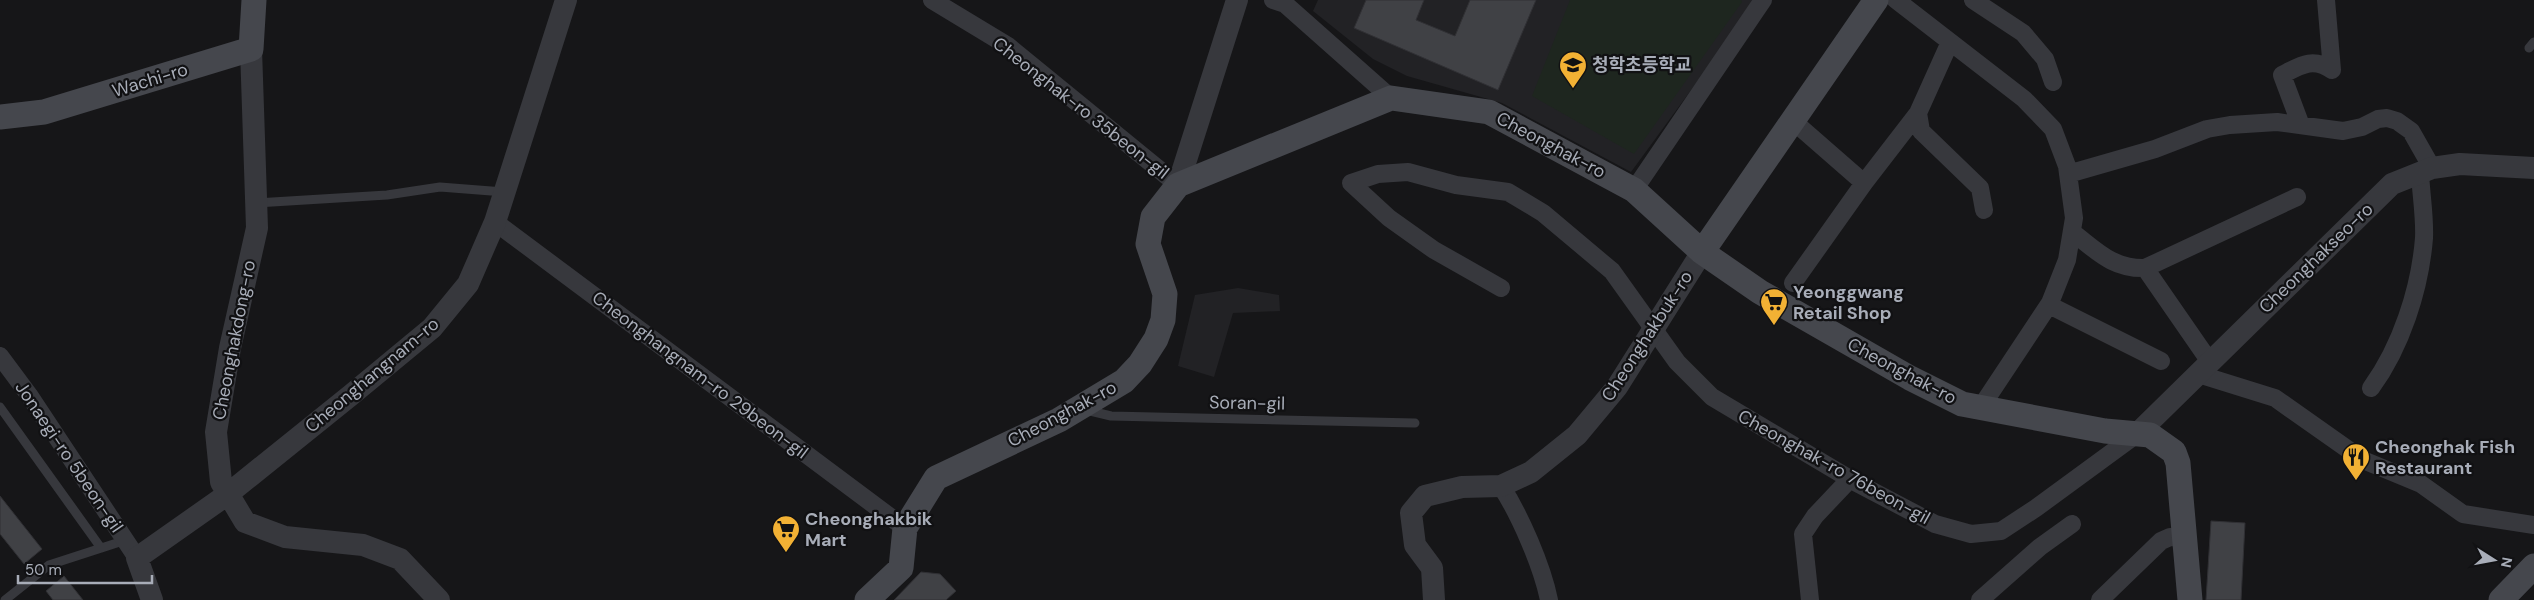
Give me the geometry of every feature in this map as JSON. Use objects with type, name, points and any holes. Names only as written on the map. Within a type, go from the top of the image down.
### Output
[{"type":"main road","points":[[251,49],[254,0]]},
{"type":"main road","name":"Cheonghakbuk-ro","points":[[1702,252],[1876,0]]},
{"type":"main road","name":"Wachi-ro","points":[[0,117],[44,112],[251,49]]},
{"type":"main road","name":"Cheonghak-ro","points":[[867,600],[901,568],[905,528],[936,478],[1059,420],[1124,381],[1140,364],[1156,339],[1162,320],[1165,294],[1148,244],[1153,217],[1178,185],[1391,98],[1489,112],[1634,190],[1702,252],[1760,292],[1910,378],[1962,404],[2105,431],[2150,435],[2174,452],[2178,463],[2190,600]]},
{"type":"main road","points":[[2501,600],[2534,566]]},
{"type":"street","name":"Cheonghangnam-ro","points":[[131,549],[228,494],[432,328],[468,284],[495,222],[566,0]]},
{"type":"street","name":"Cheonghak-ro 35beon-gil","points":[[932,0],[1008,46],[1178,185]]},
{"type":"street","points":[[1178,185],[1237,0]]},
{"type":"street","points":[[1634,190],[1763,0]]},
{"type":"street","points":[[1973,0],[2023,33],[2045,59],[2053,82]]},
{"type":"street","points":[[2300,123],[2282,75],[2309,63],[2322,63],[2332,70],[2326,0]]},
{"type":"street","points":[[1282,1],[1391,98]]},
{"type":"street","points":[[1906,2],[1950,42],[2024,99],[2053,129],[2068,174],[2074,218],[2068,260],[2049,305],[1981,407]]},
{"type":"street","points":[[1793,282],[1864,183],[1918,113],[1950,42]]},
{"type":"street","name":"Cheonghakdong-ro","points":[[251,49],[257,228],[230,348],[216,432],[221,482],[245,522],[285,537],[363,545],[400,559],[440,600]]},
{"type":"street","points":[[1918,113],[1921,131],[1980,188],[1984,210]]},
{"type":"street","points":[[2068,174],[2154,149],[2207,129],[2251,123],[2300,123],[2343,131],[2362,127],[2378,119],[2397,121],[2411,131],[2426,171],[2424,237],[2417,283],[2403,325],[2385,369],[2371,388]]},
{"type":"street","points":[[1793,121],[1864,183]]},
{"type":"street","name":"Cheonghakseo-ro","points":[[2137,434],[2392,184],[2426,171],[2460,164],[2534,168]]},
{"type":"street","name":"Cheonghak-ro 76beon-gil","points":[[1501,288],[1419,239],[1389,218],[1351,183],[1378,174],[1408,172],[1456,185],[1508,192],[1542,213],[1612,271],[1677,362],[1712,397],[1850,479],[1935,524],[1971,534],[2001,531],[2036,508],[2137,434]]},
{"type":"street","points":[[2072,232],[2112,262],[2128,268],[2145,268],[2297,197]]},
{"type":"street","name":"Cheonghangnam-ro 29beon-gil","points":[[495,222],[905,528]]},
{"type":"street","name":"Cheonghakbuk-ro","points":[[1434,600],[1432,568],[1416,545],[1411,513],[1425,496],[1462,487],[1501,486],[1531,472],[1577,434],[1617,387],[1702,252]]},
{"type":"street","points":[[2145,268],[2204,368],[2275,398],[2363,460],[2421,484],[2463,514],[2534,525]]},
{"type":"street","points":[[2049,305],[2161,361]]},
{"type":"street","name":"Jonaegi-ro 5beon-gil","points":[[0,356],[29,394],[131,549]]},
{"type":"street","points":[[1810,600],[1803,534],[1815,516],[1850,479]]},
{"type":"street","points":[[1501,486],[1514,506],[1542,574],[1549,600]]},
{"type":"street","points":[[1980,600],[2040,548],[2072,524]]},
{"type":"street","points":[[2100,600],[2160,540],[2170,537],[2185,538]]},
{"type":"street","points":[[131,549],[152,600]]},
{"type":"lane","points":[[256,203],[368,196],[440,187],[504,192]]},
{"type":"lane","points":[[0,407],[101,548]]},
{"type":"lane","name":"Soran-gil","points":[[1078,408],[1112,416],[1415,423]]},
{"type":"lane","points":[[5,600],[49,565],[101,548],[131,549]]},
{"type":"shaded area","name":"청학초등학교","points":[[1318,0],[1757,0],[1631,172],[1502,103],[1407,76],[1373,59],[1313,11]]},
{"type":"shaded area","points":[[1570,0],[1741,0],[1742,2],[1634,154],[1532,96]]},
{"type":"shaded area","points":[[1238,288],[1279,295],[1280,311],[1233,313],[1214,377],[1178,366],[1195,295]]},
{"type":"building","points":[[1366,0],[1424,0],[1416,20],[1455,36],[1470,0],[1536,0],[1498,90],[1354,28]]},
{"type":"building","points":[[0,496],[42,549],[24,564],[0,534]]},
{"type":"building","points":[[2211,521],[2245,523],[2241,600],[2206,600]]},
{"type":"building","points":[[921,572],[940,574],[956,591],[946,600],[894,600]]},
{"type":"building","points":[[64,576],[83,600],[53,600],[46,591]]},
{"type":"place","name":"청학초등학교","points":[[1573,89]]},
{"type":"place","name":"Yeonggwang Retail Shop","points":[[1774,326]]},
{"type":"place","name":"Cheonghak Fish Restaurant","points":[[2356,481]]},
{"type":"place","name":"Cheonghakbik Mart","points":[[786,553]]}]
